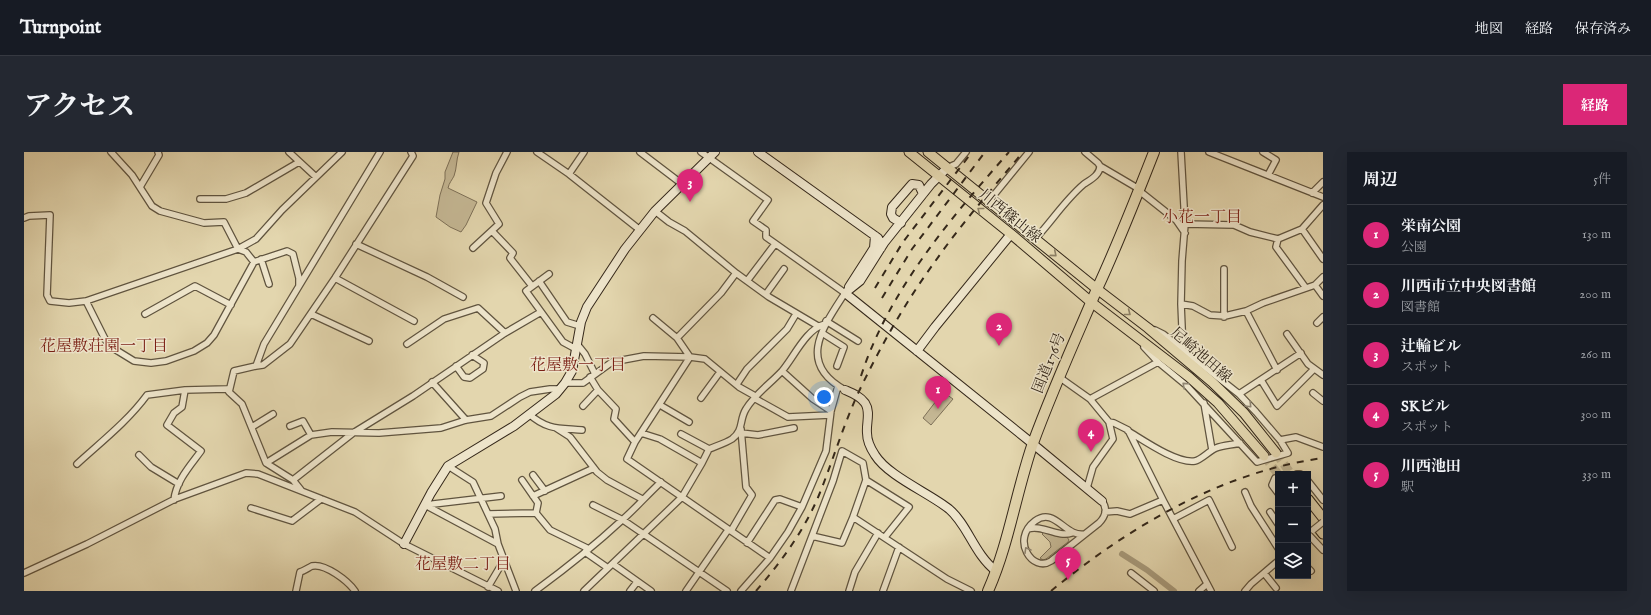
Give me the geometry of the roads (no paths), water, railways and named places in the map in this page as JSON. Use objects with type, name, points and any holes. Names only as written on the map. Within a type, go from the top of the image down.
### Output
[{"type":"highway","name":"国道176号","points":[[988,591],[1004,548],[1020,485],[1033,444],[1059,377],[1154,152]]},
{"type":"main road","name":"川西篠山線","points":[[909,152],[1011,234],[1091,302]]},
{"type":"main road","name":"川西篠山線","points":[[928,152],[1036,238],[1097,290]]},
{"type":"main road","name":"尼崎池田線","points":[[1097,290],[1141,323],[1212,382],[1244,413],[1276,453]]},
{"type":"main road","name":"尼崎池田線","points":[[1091,302],[1189,377],[1218,403],[1264,456]]},
{"type":"main road","points":[[1311,503],[1323,518]]},
{"type":"main road","points":[[1311,519],[1323,534]]},
{"type":"street","points":[[111,152],[132,175],[152,206],[160,211],[204,223],[224,222],[238,249],[246,252],[254,262]]},
{"type":"street","points":[[140,187],[159,155],[158,152]]},
{"type":"street","points":[[289,152],[316,177]]},
{"type":"street","points":[[24,218],[29,216],[50,215],[47,295],[50,301],[69,303],[86,301],[238,249],[256,239],[282,210],[342,152]]},
{"type":"street","points":[[256,366],[264,344],[380,152]]},
{"type":"street","points":[[229,392],[234,371],[263,365],[290,344],[335,278],[413,156],[411,152]]},
{"type":"street","points":[[473,248],[499,224],[486,202],[496,173],[507,152]]},
{"type":"street","points":[[537,152],[569,174],[640,230]]},
{"type":"street","points":[[569,174],[584,152]]},
{"type":"street","points":[[640,152],[682,184]]},
{"type":"street","points":[[701,152],[712,155],[768,200],[753,221],[766,230],[766,237],[845,293],[1102,501],[1105,512],[1102,520],[1085,534],[1051,561],[1043,565],[1034,560],[1024,549],[1023,540],[1027,530],[1040,518],[1050,517],[1072,533],[1078,535],[1085,534]]},
{"type":"street","points":[[758,152],[876,237],[881,244],[881,248]]},
{"type":"street","points":[[845,293],[860,281],[889,236],[923,194],[947,168],[956,164],[966,152]]},
{"type":"street","points":[[989,201],[1029,152]]},
{"type":"street","points":[[1085,152],[1098,162],[1100,166],[1139,189],[1176,220],[1185,233]]},
{"type":"street","points":[[1181,152],[1185,224],[1181,304],[1183,350]]},
{"type":"street","points":[[1209,152],[1323,197]]},
{"type":"street","points":[[1264,152],[1276,160],[1268,175]]},
{"type":"street","points":[[1273,158],[1276,152]]},
{"type":"street","points":[[404,544],[448,466],[514,426],[563,386],[572,371],[580,326],[587,307],[625,249],[655,211],[712,155]]},
{"type":"street","points":[[200,199],[226,199],[246,193],[299,162]]},
{"type":"street","points":[[1036,238],[1050,223],[1058,211],[1098,172],[1100,166]]},
{"type":"street","points":[[1312,193],[1323,182]]},
{"type":"street","points":[[900,223],[893,218],[891,214],[892,207],[912,184],[919,186],[923,194]]},
{"type":"street","points":[[1185,224],[1234,225],[1250,232],[1278,239],[1302,228],[1323,205]]},
{"type":"street","points":[[655,211],[691,236],[747,281],[796,314],[818,326]]},
{"type":"street","points":[[1302,228],[1323,259]]},
{"type":"street","points":[[492,231],[513,253],[510,258],[532,286]]},
{"type":"street","points":[[917,351],[1011,234]]},
{"type":"street","points":[[876,237],[889,236]]},
{"type":"street","points":[[876,237],[874,248],[826,323],[818,350],[818,361],[822,372],[830,380],[859,397],[866,404],[869,413],[867,433],[870,447],[876,457],[891,471],[950,510],[987,565],[996,571]]},
{"type":"street","points":[[1278,239],[1276,247],[1306,288]]},
{"type":"street","points":[[356,244],[427,277],[463,297]]},
{"type":"street","points":[[747,281],[775,244]]},
{"type":"street","points":[[86,301],[108,345],[134,361],[151,363],[166,361],[187,353],[208,342],[214,335],[254,262],[287,251],[292,254],[299,278],[299,288]]},
{"type":"street","points":[[261,259],[269,284]]},
{"type":"street","points":[[766,294],[784,269]]},
{"type":"street","points":[[1224,269],[1224,316]]},
{"type":"street","points":[[677,338],[720,293],[736,273]]},
{"type":"street","points":[[549,274],[526,291],[563,342],[576,347],[585,354],[598,390],[616,409],[614,419],[635,442]]},
{"type":"street","points":[[1181,304],[1193,306],[1210,315],[1224,316],[1246,311],[1263,303],[1315,285],[1323,277]]},
{"type":"street","points":[[335,278],[414,321]]},
{"type":"street","points":[[539,281],[568,322],[580,326]]},
{"type":"street","points":[[1315,285],[1323,296]]},
{"type":"street","points":[[145,314],[195,286],[231,305]]},
{"type":"street","points":[[407,344],[444,319],[478,308],[505,333]]},
{"type":"street","points":[[1246,311],[1277,370]]},
{"type":"street","points":[[294,480],[353,433],[387,413],[505,333],[541,312]]},
{"type":"street","points":[[311,314],[369,341]]},
{"type":"street","points":[[737,384],[747,369],[787,330],[796,314]]},
{"type":"street","points":[[1317,324],[1323,317]]},
{"type":"street","points":[[653,318],[677,338],[690,357]]},
{"type":"street","points":[[686,591],[730,531],[752,495],[746,487],[741,431],[745,410],[755,397],[782,371],[798,348],[818,326],[826,323],[858,341]]},
{"type":"street","points":[[1131,333],[1158,362],[1187,386],[1204,403],[1257,462],[1288,453],[1280,440],[1238,394],[1205,366],[1163,334],[1141,323]]},
{"type":"street","points":[[822,333],[844,347],[837,366]]},
{"type":"street","points":[[1287,334],[1308,364],[1323,375]]},
{"type":"street","points":[[1238,394],[1301,353]]},
{"type":"street","points":[[456,366],[464,377],[470,378],[483,368],[484,363],[472,355]]},
{"type":"street","points":[[266,462],[311,435],[332,432],[353,433],[441,428],[466,420],[491,416],[520,396],[530,392],[583,384],[612,362],[644,356],[690,357],[705,359],[720,372],[755,397],[788,417],[830,413]]},
{"type":"street","points":[[690,357],[635,442],[627,459],[770,558]]},
{"type":"street","points":[[1090,398],[1158,362]]},
{"type":"street","points":[[1261,380],[1277,406],[1314,369]]},
{"type":"street","points":[[782,371],[830,413]]},
{"type":"street","points":[[701,398],[720,372]]},
{"type":"street","points":[[1059,377],[1090,398],[1109,422],[1113,439],[1093,467],[1087,488]]},
{"type":"street","points":[[432,382],[466,420]]},
{"type":"street","points":[[741,591],[770,558],[788,532],[802,507],[826,451],[830,413],[842,388]]},
{"type":"street","points":[[77,464],[115,429],[148,395],[185,390],[227,389],[242,404],[266,462],[294,480],[302,491]]},
{"type":"street","points":[[174,500],[175,492],[179,484],[201,451],[167,425],[174,413],[182,407],[185,390]]},
{"type":"street","points":[[583,406],[598,390]]},
{"type":"street","points":[[1313,393],[1323,401]]},
{"type":"street","points":[[1204,403],[1212,450]]},
{"type":"street","points":[[660,405],[689,422]]},
{"type":"street","points":[[252,427],[273,414]]},
{"type":"street","points":[[529,414],[539,423],[556,428],[582,430]]},
{"type":"street","points":[[290,426],[303,421],[311,435]]},
{"type":"street","points":[[1109,422],[1128,430],[1163,453],[1193,461],[1200,459],[1205,454],[1218,447],[1240,443]]},
{"type":"street","points":[[556,428],[570,437],[594,468],[607,480],[642,499]]},
{"type":"street","points":[[741,431],[758,435],[794,428]]},
{"type":"street","points":[[1128,430],[1210,591]]},
{"type":"street","points":[[584,591],[682,498],[709,448],[731,439],[741,431]]},
{"type":"street","points":[[641,433],[660,439],[702,463]]},
{"type":"street","points":[[681,434],[709,448]]},
{"type":"street","points":[[1280,440],[1296,437],[1323,447]]},
{"type":"street","points":[[791,591],[812,536],[833,482],[842,451],[863,463],[866,480],[853,517],[842,543],[812,536]]},
{"type":"street","points":[[140,455],[151,467],[179,484]]},
{"type":"street","points":[[448,466],[474,482],[495,529],[498,544],[516,591]]},
{"type":"street","points":[[533,496],[594,468]]},
{"type":"street","points":[[24,573],[87,544],[174,500],[246,473],[258,474],[356,512],[404,544],[498,591]]},
{"type":"street","points":[[533,475],[545,491]]},
{"type":"street","points":[[1275,478],[1272,485],[1275,489]]},
{"type":"street","points":[[522,480],[538,503],[536,512]]},
{"type":"street","points":[[866,480],[909,508],[885,537]]},
{"type":"street","points":[[535,591],[587,551],[661,482]]},
{"type":"street","points":[[1311,485],[1323,500]]},
{"type":"street","points":[[1245,492],[1251,506],[1275,543]]},
{"type":"street","points":[[425,505],[501,496]]},
{"type":"street","points":[[251,508],[292,520],[321,498]]},
{"type":"street","points":[[747,543],[775,500],[780,499],[802,507]]},
{"type":"street","points":[[1105,512],[1117,511],[1130,514],[1163,500]]},
{"type":"street","points":[[1173,518],[1209,500],[1232,547]]},
{"type":"street","points":[[425,505],[498,544]]},
{"type":"street","points":[[593,505],[622,520],[644,534],[727,591]]},
{"type":"street","points":[[488,514],[536,512]]},
{"type":"street","points":[[536,512],[550,530],[651,591]]},
{"type":"street","points":[[1270,512],[1275,520]]},
{"type":"street","points":[[853,517],[878,532],[947,579],[971,591]]},
{"type":"street","points":[[1311,531],[1323,522]]},
{"type":"street","points":[[1027,530],[1034,527],[1066,535],[1072,533]]},
{"type":"street","points":[[850,591],[855,572],[878,532]]},
{"type":"street","points":[[1311,535],[1323,550]]},
{"type":"street","points":[[883,591],[899,547]]},
{"type":"street","points":[[488,587],[504,560]]},
{"type":"street","points":[[1245,591],[1275,564]]},
{"type":"street","points":[[296,591],[300,572],[313,566],[323,566],[349,584],[355,591]]},
{"type":"street","points":[[1131,573],[1154,591]]},
{"type":"street","points":[[1264,573],[1276,588]]},
{"type":"street","points":[[630,591],[637,582]]},
{"type":"street","points":[[1199,591],[1207,584]]},
{"type":"waterway","points":[[1122,554],[1147,570],[1174,591]]},
{"type":"tunnel","points":[[1276,453],[1289,471]]},
{"type":"tunnel","points":[[1264,456],[1276,471]]},
{"type":"railway","points":[[875,288],[903,242],[972,152]]},
{"type":"railway","points":[[882,298],[912,249],[985,152]]},
{"type":"railway","points":[[861,376],[873,344],[888,314],[923,257],[965,203],[1009,152]]},
{"type":"railway","points":[[756,591],[799,534],[813,508],[863,383],[905,306],[955,234],[1023,152]]},
{"type":"railway","points":[[1051,591],[1112,545],[1144,524],[1178,506],[1213,489],[1248,476],[1285,465],[1323,458]]},
{"type":"place","name":"辻輪ビル","points":[[690,202]]},
{"type":"place","name":"川西市立中央図書館","points":[[999,346]]},
{"type":"place","name":"栄南公園","points":[[938,409]]},
{"type":"place","name":"SKビル","points":[[1091,452]]},
{"type":"place","name":"川西池田","points":[[1068,580]]},
{"type":"district","name":"小花一丁目","points":[[1202,218]]},
{"type":"district","name":"花屋敷荘園一丁目","points":[[104,347]]},
{"type":"district","name":"花屋敷一丁目","points":[[578,366]]},
{"type":"district","name":"花屋敷二丁目","points":[[463,565]]}]
